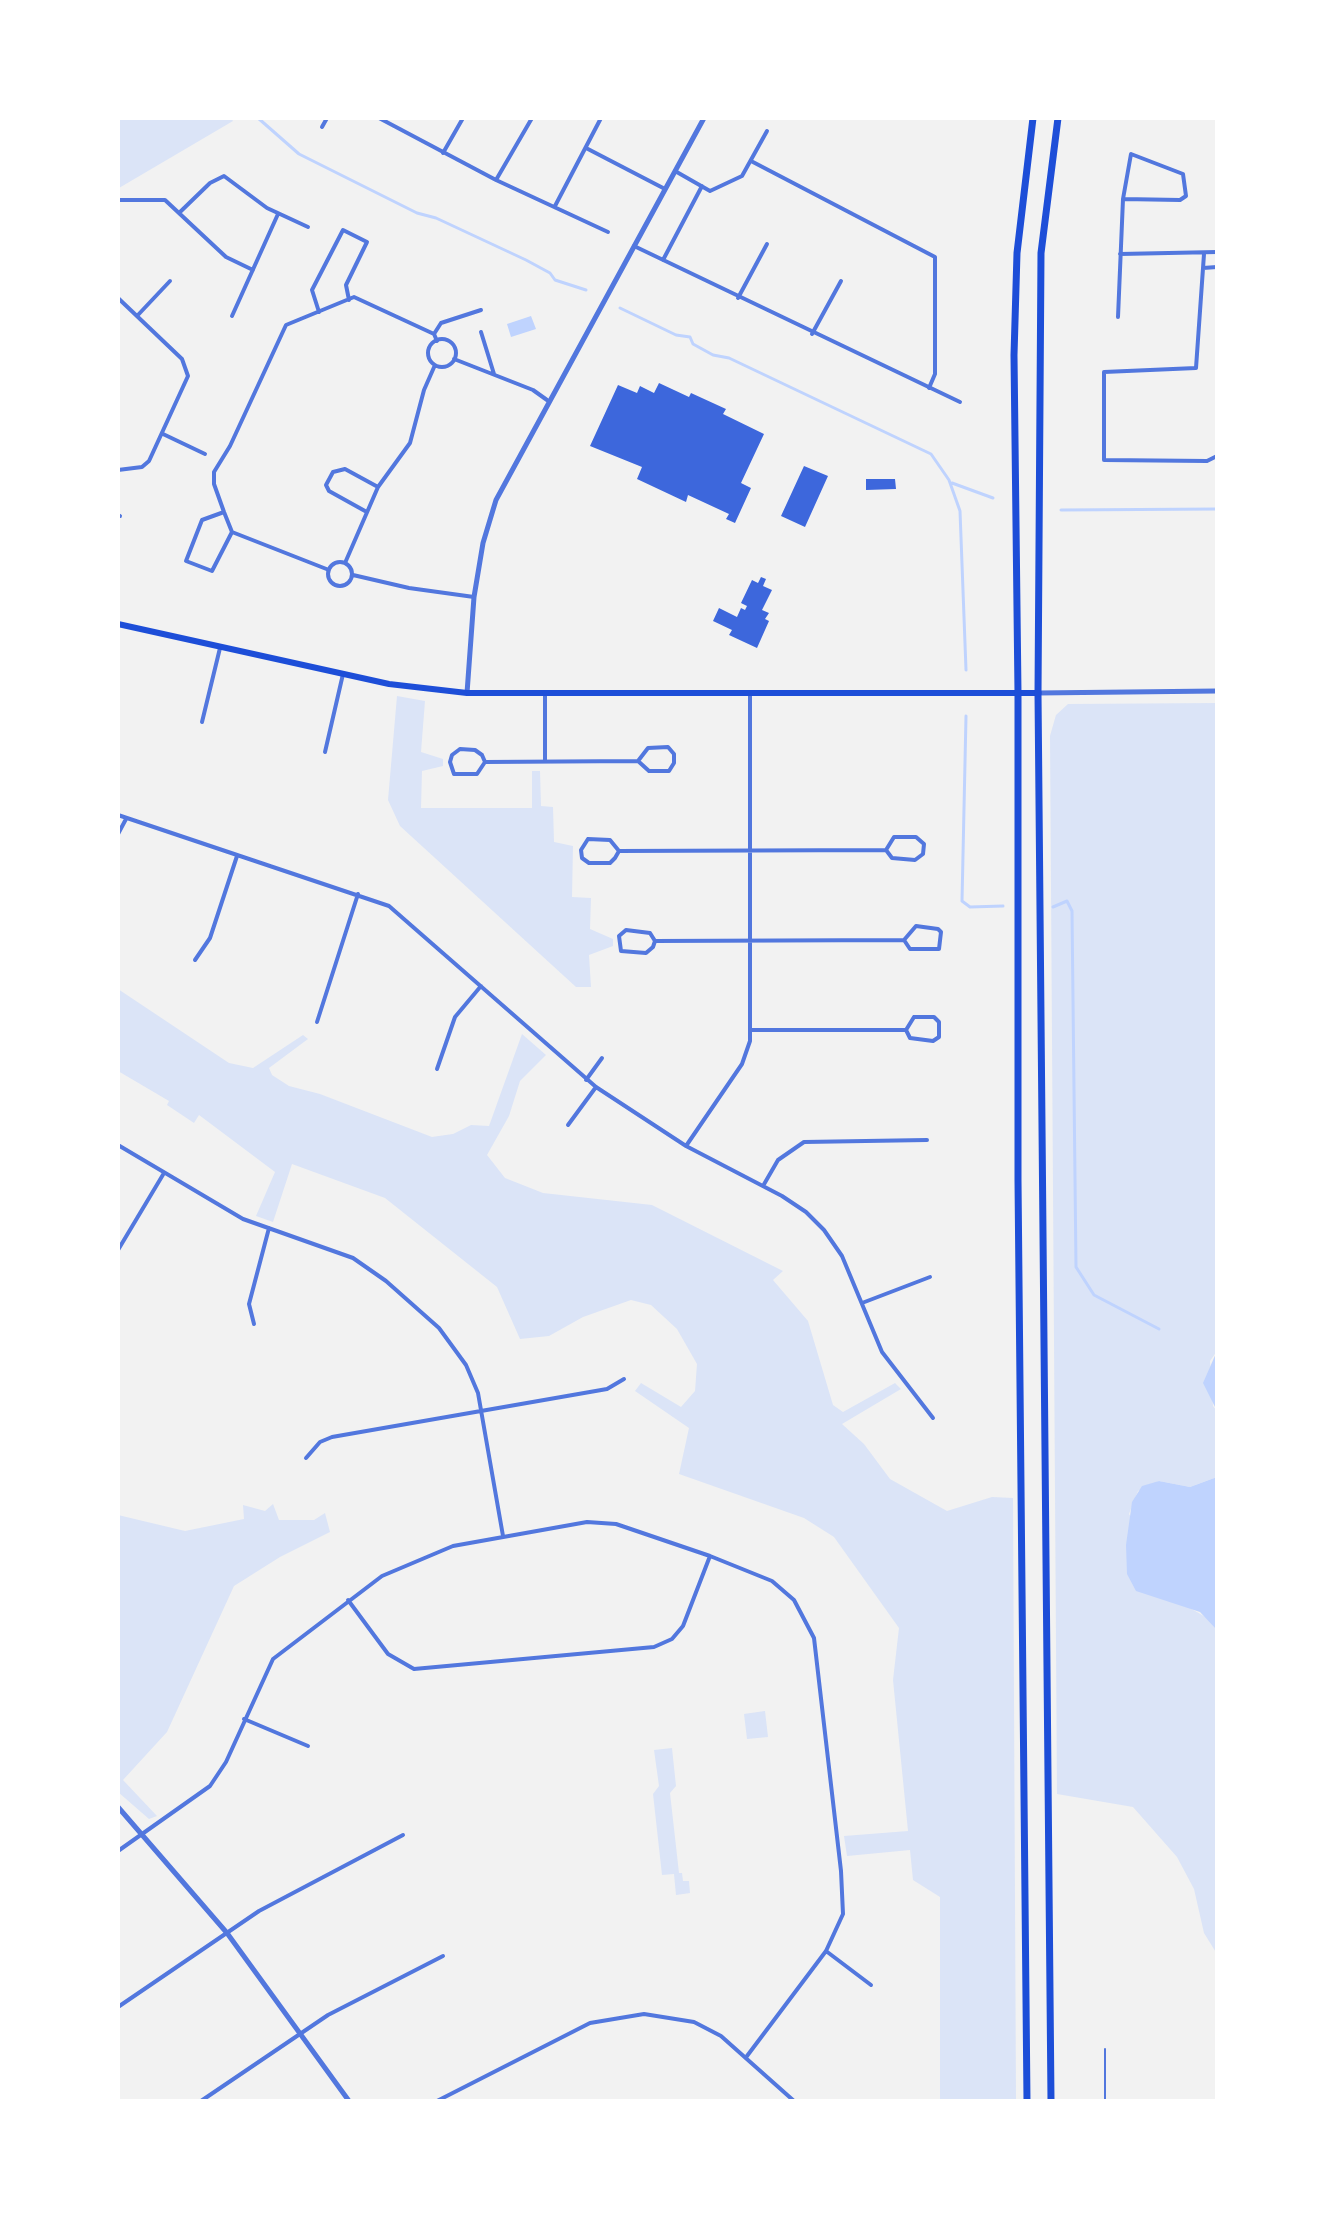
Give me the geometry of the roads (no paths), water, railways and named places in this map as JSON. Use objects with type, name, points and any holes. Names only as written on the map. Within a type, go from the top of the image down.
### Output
[{"type":"highway","points":[[1027,2101],[1014,355],[1017,253],[1033,118]]},
{"type":"highway","points":[[1051,2101],[1038,693],[1041,253],[1058,118]]},
{"type":"main road","points":[[118,624],[343,674],[467,693],[1038,693]]},
{"type":"street","points":[[322,127],[327,118]]},
{"type":"street","points":[[379,118],[496,180],[608,232]]},
{"type":"street","points":[[389,124],[393,118]]},
{"type":"street","points":[[443,153],[463,118]]},
{"type":"street","points":[[496,180],[532,118]]},
{"type":"street","points":[[555,206],[601,118]]},
{"type":"street","points":[[467,693],[474,597],[492,510],[547,400],[704,118]]},
{"type":"street","points":[[675,171],[710,191],[742,176],[767,131]]},
{"type":"street","points":[[1217,146],[1217,166]]},
{"type":"street","points":[[586,148],[665,189]]},
{"type":"street","points":[[1118,317],[1123,199],[1131,154],[1183,174],[1186,196],[1180,200],[1123,199]]},
{"type":"street","points":[[751,161],[935,257],[935,374],[929,388]]},
{"type":"street","points":[[179,213],[210,183],[224,176],[278,214],[308,227]]},
{"type":"street","points":[[663,260],[702,186]]},
{"type":"street","points":[[118,200],[165,200],[226,257],[253,270]]},
{"type":"street","points":[[232,316],[278,214]]},
{"type":"street","points":[[319,312],[312,290],[343,230],[367,242],[346,285],[349,300]]},
{"type":"street","points":[[738,298],[767,244]]},
{"type":"street","points":[[634,245],[812,334],[960,402]]},
{"type":"street","points":[[1120,254],[1217,252]]},
{"type":"street","points":[[1204,254],[1196,368],[1104,372],[1104,460],[1207,461],[1217,456]]},
{"type":"street","points":[[1203,268],[1217,267]]},
{"type":"street","points":[[137,316],[170,281]]},
{"type":"street","points":[[812,334],[841,281]]},
{"type":"street","points":[[329,570],[232,532],[214,472],[230,446],[286,325],[354,297],[434,334],[437,341]]},
{"type":"street","points":[[118,298],[187,367],[185,385],[149,461],[142,467],[118,470]]},
{"type":"street","points":[[434,334],[441,323],[481,310]]},
{"type":"street","points":[[481,332],[494,374]]},
{"type":"street","points":[[437,341],[451,344],[454,359]]},
{"type":"street","points":[[435,365],[428,353],[437,341]]},
{"type":"street","points":[[454,359],[494,374],[547,400]]},
{"type":"street","points":[[435,365],[446,366],[454,359]]},
{"type":"street","points":[[345,563],[378,487],[410,443],[424,390],[435,365]]},
{"type":"street","points":[[162,434],[205,454]]},
{"type":"street","points":[[365,511],[329,491],[326,485],[333,472],[345,469],[378,487]]},
{"type":"street","points":[[224,512],[202,520],[186,561],[212,571],[232,532]]},
{"type":"street","points":[[345,563],[334,563],[328,578],[338,586],[346,585],[353,575]]},
{"type":"street","points":[[345,563],[353,575],[409,588],[474,597]]},
{"type":"street","points":[[202,722],[220,648]]},
{"type":"street","points":[[325,752],[343,674]]},
{"type":"street","points":[[1038,693],[1217,691]]},
{"type":"street","points":[[686,1146],[742,1064],[752,1030],[750,694]]},
{"type":"street","points":[[545,695],[545,761]]},
{"type":"street","points":[[485,762],[638,761],[649,771],[669,771],[674,763],[674,754],[668,747],[648,748],[638,761]]},
{"type":"street","points":[[460,749],[475,750],[485,762],[477,774],[461,775],[454,774],[450,762],[460,749]]},
{"type":"street","points":[[118,815],[358,894],[399,912],[586,1080],[686,1146],[806,1212],[824,1230],[842,1256],[882,1352],[933,1418]]},
{"type":"street","points":[[118,834],[126,819]]},
{"type":"street","points":[[894,837],[916,837],[924,844],[923,854],[915,860],[892,858],[886,850],[894,837]]},
{"type":"street","points":[[588,839],[610,840],[619,851],[610,863],[589,863],[582,858],[581,850],[588,839]]},
{"type":"street","points":[[619,851],[886,850]]},
{"type":"street","points":[[195,960],[210,938],[237,856]]},
{"type":"street","points":[[317,1022],[358,894]]},
{"type":"street","points":[[655,941],[646,953],[626,953],[618,947],[619,936],[626,930],[645,930],[655,941],[904,940],[916,926],[934,926],[941,932],[941,945],[935,952],[913,951],[904,940]]},
{"type":"street","points":[[437,1069],[455,1017],[481,986]]},
{"type":"street","points":[[914,1017],[934,1017],[941,1030],[933,1041],[914,1040],[906,1030],[914,1017]]},
{"type":"street","points":[[752,1030],[906,1030]]},
{"type":"street","points":[[586,1080],[602,1058]]},
{"type":"street","points":[[568,1125],[596,1087]]},
{"type":"street","points":[[763,1186],[778,1160],[804,1142],[927,1140]]},
{"type":"street","points":[[118,1145],[243,1219],[353,1258],[405,1297],[458,1351],[473,1379],[503,1536]]},
{"type":"street","points":[[118,1250],[164,1173]]},
{"type":"street","points":[[254,1324],[249,1304],[269,1228]]},
{"type":"street","points":[[862,1303],[930,1277]]},
{"type":"street","points":[[306,1458],[320,1442],[332,1437],[607,1389],[624,1379]]},
{"type":"street","points":[[118,1851],[210,1786],[226,1762],[273,1659],[382,1576],[453,1546],[602,1522],[710,1556],[759,1574],[783,1590],[803,1612],[814,1638],[844,1895],[840,1924],[826,1951],[747,2056]]},
{"type":"street","points":[[348,1600],[388,1654],[414,1669],[654,1647],[672,1639],[683,1626],[710,1556]]},
{"type":"street","points":[[244,1719],[308,1746]]},
{"type":"street","points":[[118,1807],[145,1834],[227,1933],[302,2032],[349,2101]]},
{"type":"street","points":[[118,2007],[259,1911],[403,1835]]},
{"type":"street","points":[[826,1951],[871,1985]]},
{"type":"street","points":[[201,2101],[342,2007],[443,1956]]},
{"type":"street","points":[[437,2101],[570,2031],[624,2014],[671,2016],[694,2022],[721,2036],[747,2056],[794,2101]]},
{"type":"lane","points":[[1105,2049],[1105,2101]]},
{"type":"water","points":[[531,316],[536,329],[511,337],[507,324]]},
{"type":"water","points":[[1217,1351],[1217,1411],[1203,1383]]},
{"type":"water","points":[[1217,1477],[1217,1630],[1200,1612],[1136,1591],[1127,1574],[1126,1545],[1132,1502],[1142,1486],[1159,1481],[1190,1487]]},
{"type":"waterway","points":[[258,118],[299,154],[417,213],[436,218],[526,260],[550,273],[555,280],[586,290]]},
{"type":"waterway","points":[[620,308],[676,335],[690,337],[693,344],[713,355],[729,358],[931,454],[949,480],[960,511],[966,670]]},
{"type":"waterway","points":[[952,483],[993,498]]},
{"type":"waterway","points":[[1061,510],[1217,509]]},
{"type":"waterway","points":[[966,716],[962,901],[970,907],[1003,906]]},
{"type":"waterway","points":[[1053,907],[1067,901],[1072,911],[1076,1267],[1094,1295],[1159,1329]]}]
